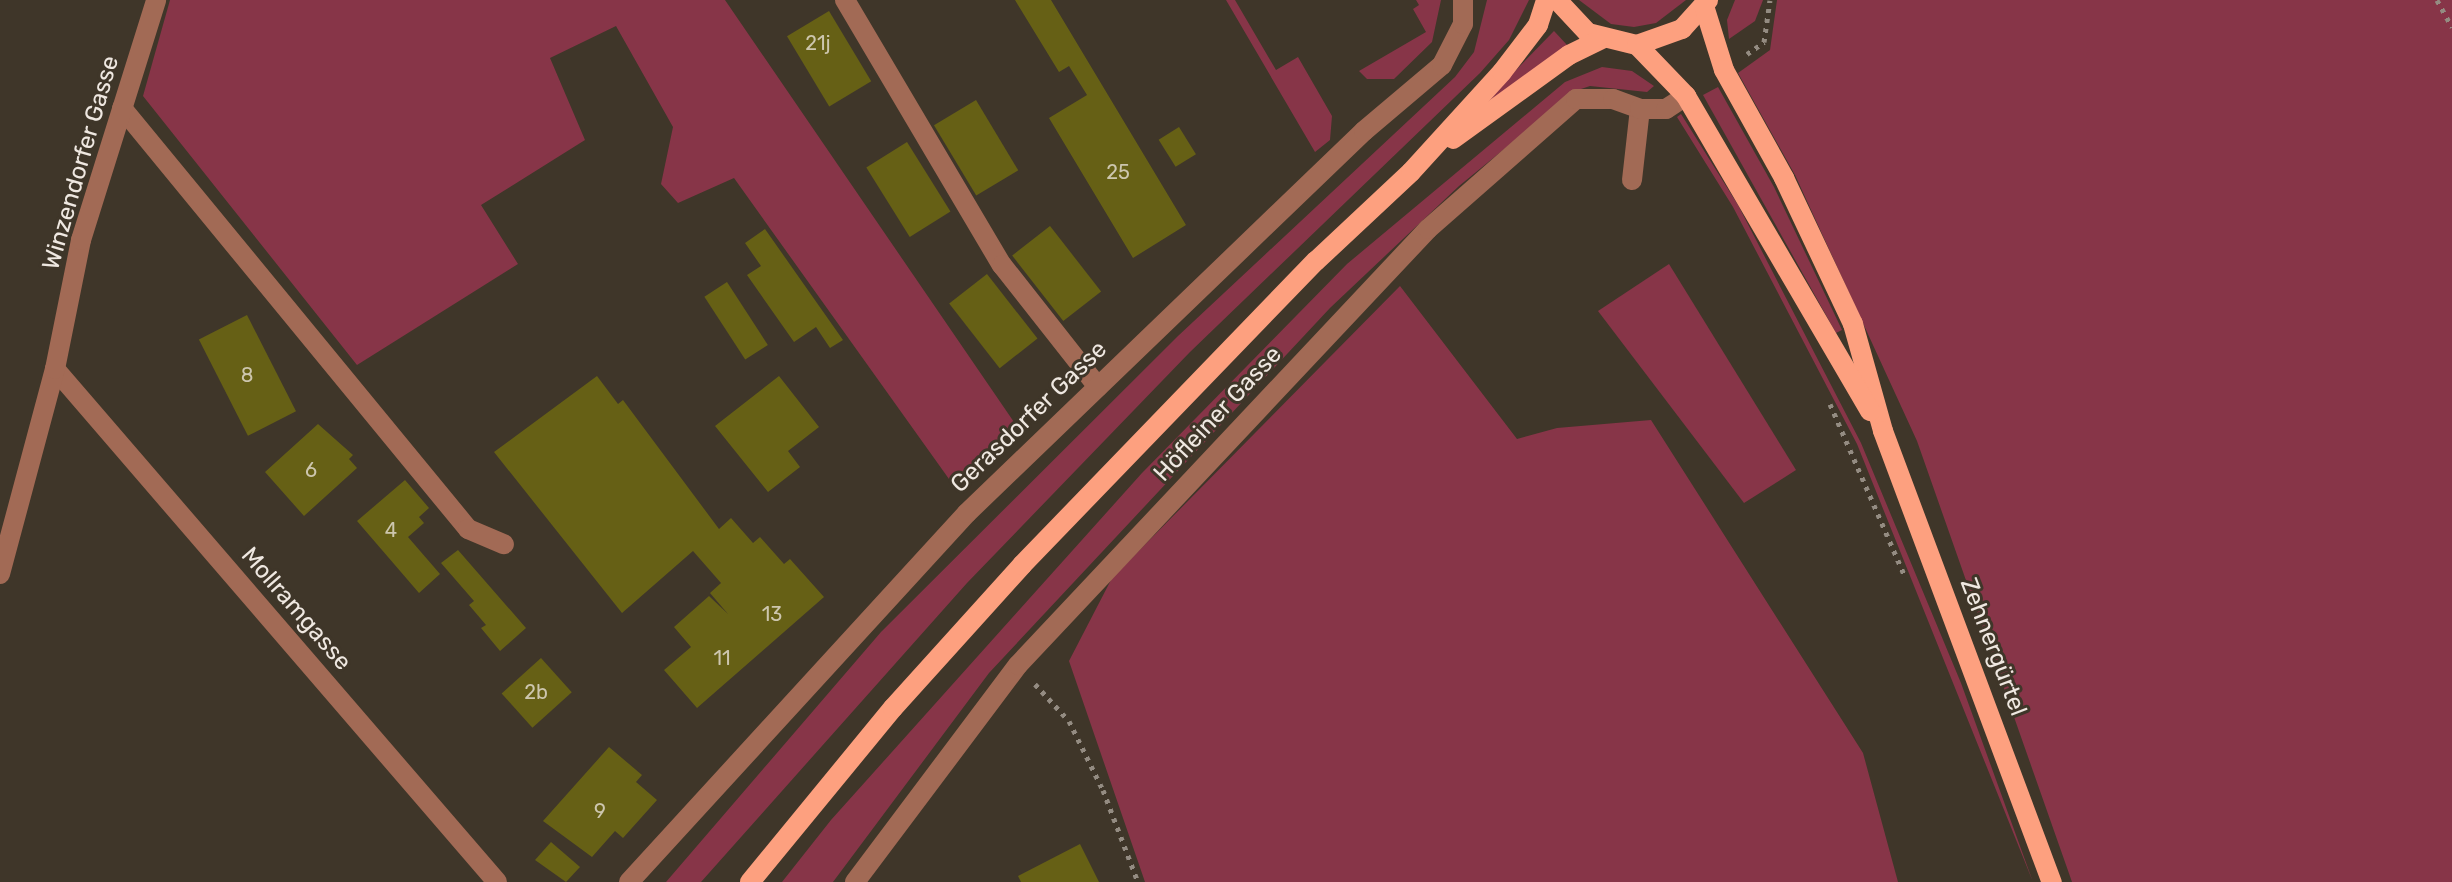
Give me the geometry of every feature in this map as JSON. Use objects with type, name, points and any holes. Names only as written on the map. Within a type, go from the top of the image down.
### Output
[{"type":"main road","points":[[750,882],[893,708],[1022,565],[1316,261],[1411,172],[1502,72],[1538,25],[1546,0]]},
{"type":"main road","points":[[1557,0],[1576,24],[1602,39],[1637,45],[1682,29],[1706,3]]},
{"type":"main road","name":"Zehnergürtel","points":[[1706,3],[1724,70],[1784,178],[1853,324],[1883,431],[2052,882]]},
{"type":"main road","points":[[1411,172],[1518,90],[1602,39]]},
{"type":"main road","name":"Zehnergürtel","points":[[1637,45],[1686,96],[1883,431]]},
{"type":"street","name":"Winzendorfer Gasse","points":[[0,574],[55,369],[81,240],[156,0]]},
{"type":"street","points":[[845,0],[1002,265],[1098,387]]},
{"type":"street","name":"Gerasdorfer Gasse","points":[[629,882],[967,513],[1364,131],[1442,65],[1463,24],[1463,0]]},
{"type":"street","name":"Höfleiner Gasse","points":[[855,882],[1018,665],[1428,229],[1576,99],[1613,99],[1640,109],[1666,109],[1686,96]]},
{"type":"street","points":[[122,108],[468,529],[504,544]]},
{"type":"street","points":[[1632,180],[1640,109]]},
{"type":"street","name":"Mollramgasse","points":[[55,369],[497,882]]},
{"type":"path","points":[[2437,0],[2452,27]]},
{"type":"path","points":[[1824,391],[1909,587]]},
{"type":"path","points":[[1018,665],[1069,721],[1138,882]]},
{"type":"shaded area","points":[[170,0],[725,0],[1016,425],[954,486],[734,178],[678,203],[661,184],[673,127],[616,26],[550,58],[585,140],[481,205],[518,264],[357,365],[143,96]]},
{"type":"shaded area","points":[[1226,0],[1235,0],[1276,70],[1298,57],[1332,116],[1330,140],[1315,152]]},
{"type":"shaded area","points":[[1416,0],[1441,0],[1432,42],[1394,79],[1367,79],[1359,71],[1426,32],[1413,9],[1419,5]]},
{"type":"shaded area","points":[[1487,0],[1529,0],[1509,40],[1480,73],[1190,352],[967,583],[701,882],[666,882],[881,632],[1178,336],[1455,77],[1474,52]]},
{"type":"shaded area","points":[[1579,0],[1686,0],[1656,23],[1634,27],[1611,24]]},
{"type":"shaded area","points":[[1735,0],[1763,0],[1755,21],[1729,39],[1727,20]]},
{"type":"shaded area","points":[[1777,0],[2452,0],[2452,882],[2072,882],[1917,441],[1795,175],[1738,73],[1770,50]]},
{"type":"shaded area","points":[[1554,31],[1568,46],[1488,105],[1485,102]]},
{"type":"shaded area","points":[[1602,67],[1632,71],[1654,86],[1647,92],[1590,86],[1575,91],[1459,186],[1330,308],[989,673],[833,882],[782,882],[831,820],[1142,473],[1347,264],[1565,82]]},
{"type":"shaded area","points":[[1718,87],[1774,187],[1842,330],[1836,333],[1703,95]]},
{"type":"shaded area","points":[[1681,114],[1738,205],[1861,443],[1961,683],[2033,882],[1857,444],[1733,207],[1677,117]]},
{"type":"shaded area","points":[[1669,264],[1796,470],[1744,503],[1598,311]]},
{"type":"shaded area","points":[[1400,286],[1517,439],[1557,428],[1651,420],[1863,753],[1898,882],[1145,882],[1069,661],[1112,578]]},
{"type":"building","points":[[1015,0],[1051,0],[1186,225],[1133,258],[1049,118],[1087,95],[1069,66],[1059,72]]},
{"type":"building","points":[[829,11],[871,81],[829,107],[787,36]]},
{"type":"building","points":[[976,100],[1018,170],[976,196],[934,125]]},
{"type":"building","points":[[1179,127],[1196,154],[1176,167],[1159,140]]},
{"type":"building","points":[[907,142],[950,212],[910,237],[866,167]]},
{"type":"building","points":[[1050,226],[1101,291],[1063,321],[1012,256]]},
{"type":"building","points":[[765,229],[843,340],[830,348],[816,327],[794,342],[747,275],[761,266],[745,243]]},
{"type":"building","points":[[987,274],[1037,339],[1000,368],[949,304]]},
{"type":"building","points":[[727,282],[768,345],[745,360],[704,297]]},
{"type":"building","points":[[247,315],[296,411],[248,436],[199,340]]},
{"type":"building","points":[[597,376],[618,404],[623,400],[719,529],[731,518],[753,543],[760,537],[784,564],[790,559],[824,597],[697,708],[664,670],[691,647],[674,627],[709,596],[728,614],[710,593],[721,583],[693,551],[622,613],[494,452]]},
{"type":"building","points":[[779,376],[819,427],[788,451],[800,467],[768,492],[715,426]]},
{"type":"building","points":[[318,424],[353,455],[349,459],[357,468],[304,516],[265,472]]},
{"type":"building","points":[[405,480],[429,508],[419,517],[424,523],[408,537],[440,574],[419,593],[357,521]]},
{"type":"building","points":[[458,550],[526,628],[500,651],[481,628],[486,625],[469,605],[474,601],[441,563]]},
{"type":"building","points":[[541,658],[572,692],[532,728],[502,693]]},
{"type":"building","points":[[609,747],[642,775],[636,782],[657,800],[623,838],[615,831],[592,857],[543,821]]},
{"type":"building","points":[[551,842],[580,867],[566,882],[535,860]]},
{"type":"building","points":[[1080,844],[1099,882],[1021,882],[1018,876]]}]
